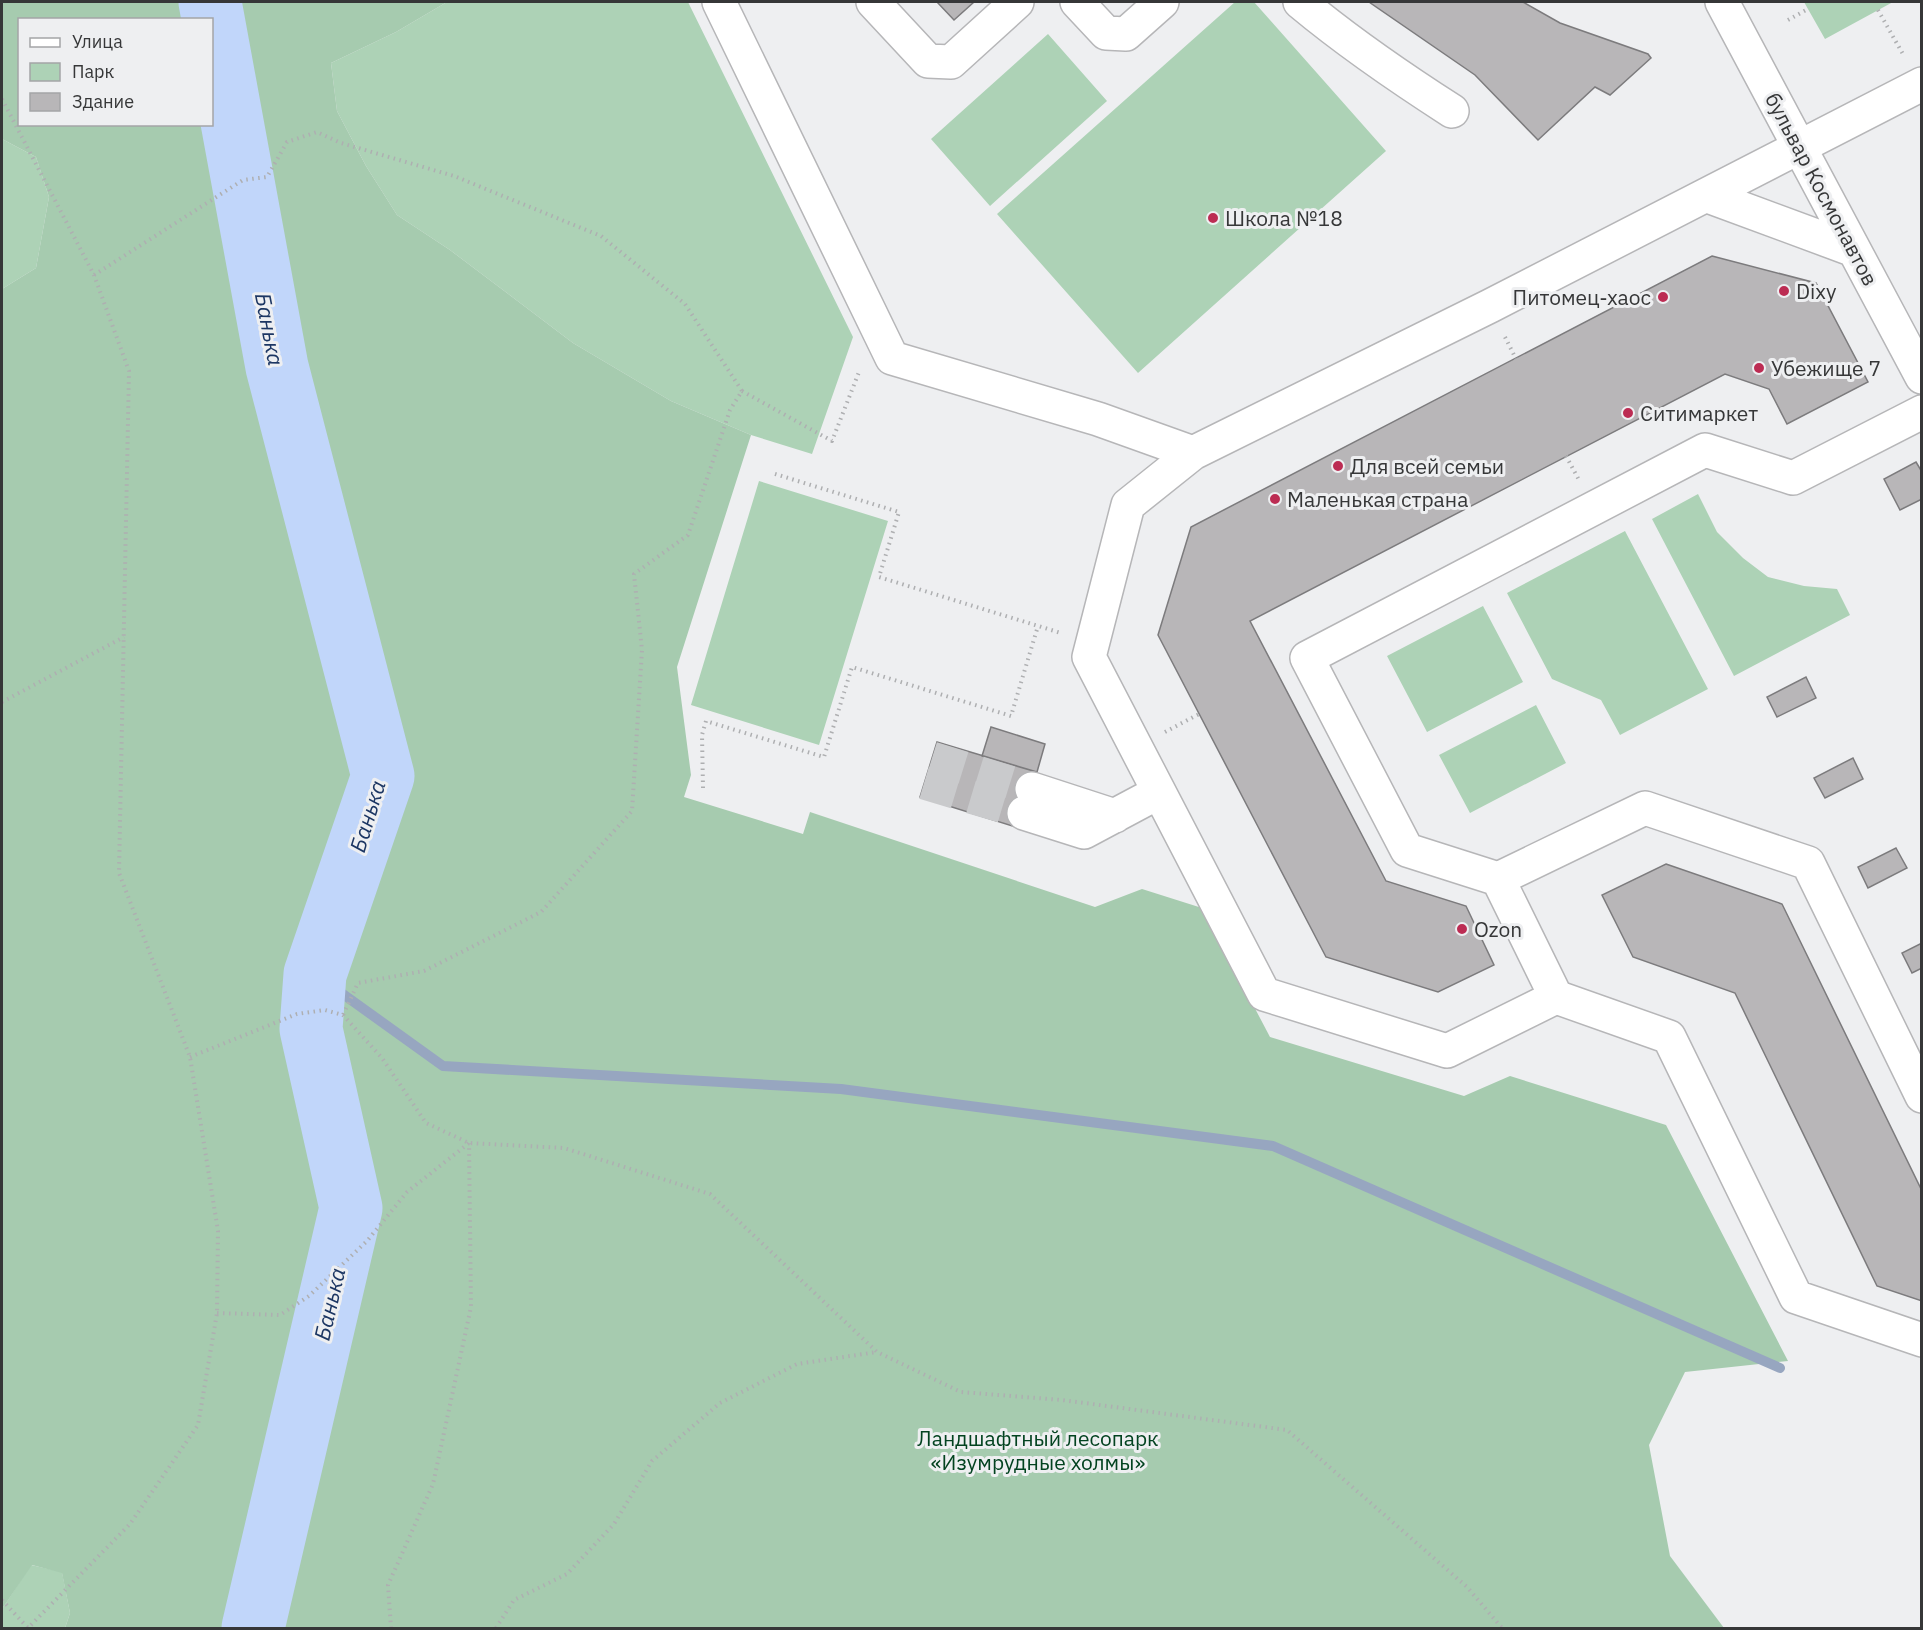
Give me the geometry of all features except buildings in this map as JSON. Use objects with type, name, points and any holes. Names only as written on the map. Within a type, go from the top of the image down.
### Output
[{"type":"street","points":[[719,2],[892,358],[1098,419],[1193,453]]},
{"type":"street","points":[[873,2],[928,61],[951,62],[1017,2]]},
{"type":"street","points":[[1077,2],[1106,33],[1126,34],[1161,2]]},
{"type":"street","points":[[1300,2],[1343,37],[1404,81],[1452,111]]},
{"type":"street","name":"бульвар Космонавтов","points":[[1722,2],[1922,377]]},
{"type":"street","points":[[1556,997],[1447,1051],[1264,994],[1089,657],[1128,505],[1193,453],[1480,312],[1708,196],[1800,147],[1917,79]]},
{"type":"street","points":[[1708,196],[1854,250]]},
{"type":"street","points":[[1922,411],[1794,478],[1706,450],[1307,658],[1407,850],[1498,879],[1645,808],[1808,862],[1922,1096]]},
{"type":"street","points":[[1028,801],[1115,816],[1159,792]]},
{"type":"street","points":[[1498,879],[1556,997],[1669,1037],[1796,1296],[1922,1340]]},
{"type":"path","points":[[1788,20],[1808,9]]},
{"type":"path","points":[[1878,10],[1917,79]]},
{"type":"path","points":[[2,99],[94,275],[129,371],[119,873],[190,1057],[218,1231],[218,1313],[198,1425],[130,1524],[28,1628],[2,1600]]},
{"type":"path","points":[[94,275],[243,180],[267,177],[287,142],[317,132],[341,143],[454,176],[601,236],[685,304],[742,391],[832,441],[877,327]]},
{"type":"path","points":[[343,1015],[358,983],[424,971],[541,912],[632,811],[642,650],[634,574],[688,535],[730,410],[742,391]]},
{"type":"path","points":[[775,474],[899,512],[879,577],[1094,643]]},
{"type":"path","points":[[703,788],[702,735],[706,721],[824,757],[852,667],[1011,716],[1038,626]]},
{"type":"path","points":[[2,702],[123,637]]},
{"type":"path","points":[[190,1057],[297,1014],[325,1010],[343,1015],[382,1058],[426,1123],[469,1143],[564,1148],[710,1194],[877,1352],[962,1392],[1062,1400],[1287,1430],[1467,1587],[1502,1629]]},
{"type":"path","points":[[218,1313],[280,1315],[309,1296],[367,1240],[407,1192],[469,1143]]},
{"type":"path","points":[[391,1629],[388,1585],[433,1484],[471,1307],[469,1143]]},
{"type":"path","points":[[496,1629],[514,1600],[567,1574],[614,1524],[652,1461],[720,1403],[797,1364],[877,1352]]},
{"type":"green space","name":"Ландшафтный лесопарк «Изумрудные холмы»","points":[[2,2],[447,2],[396,32],[331,63],[337,111],[366,166],[397,215],[450,250],[573,343],[671,401],[751,435],[677,667],[691,775],[684,797],[803,834],[810,812],[1095,907],[1142,889],[1202,908],[1270,1037],[1464,1096],[1510,1076],[1666,1125],[1788,1361],[1685,1372],[1649,1445],[1670,1556],[1724,1628],[65,1628],[70,1613],[62,1573],[32,1565],[2,1609],[2,289],[36,268],[49,197],[36,157],[2,139]]},
{"type":"green space","points":[[447,2],[688,2],[853,337],[812,454],[751,435],[671,401],[573,343],[450,250],[397,215],[366,166],[337,111],[331,63],[396,32]]},
{"type":"green space","points":[[1235,2],[1254,2],[1386,151],[1138,373],[997,214]]},
{"type":"green space","points":[[1804,2],[1893,2],[1825,39]]},
{"type":"green space","points":[[1048,34],[1107,101],[990,206],[931,139]]},
{"type":"green space","points":[[2,139],[36,157],[49,197],[36,268],[2,289]]},
{"type":"green space","points":[[759,481],[888,521],[819,745],[691,705]]},
{"type":"green space","points":[[1698,494],[1717,532],[1743,558],[1768,577],[1804,586],[1837,589],[1850,615],[1734,676],[1652,519]]},
{"type":"green space","points":[[1625,531],[1708,689],[1620,735],[1601,700],[1552,679],[1507,593]]},
{"type":"green space","points":[[1483,606],[1523,682],[1427,732],[1387,656]]},
{"type":"green space","points":[[1536,705],[1566,763],[1470,813],[1439,755]]},
{"type":"green space","points":[[31,1565],[62,1572],[70,1613],[65,1628],[2,1628],[2,1609]]},
{"type":"waterway","name":"Банька","points":[[210,2],[213,18]]},
{"type":"waterway","name":"Банька","points":[[213,18],[277,367],[383,776],[315,974],[311,1029],[351,1208],[253,1628]]},
{"type":"waterway","points":[[315,974],[443,1066],[841,1089],[1273,1146],[1780,1368]]},
{"type":"tunnel","points":[[932,758],[1032,789]]},
{"type":"tunnel","points":[[924,783],[1024,813]]},
{"type":"place","name":"Школа №18","points":[[1213,218]]},
{"type":"place","name":"Dixy","points":[[1784,291]]},
{"type":"place","name":"Питомец-хаос","points":[[1663,297]]},
{"type":"place","name":"Убежище 7","points":[[1759,368]]},
{"type":"place","name":"Ситимаркет","points":[[1628,413]]},
{"type":"place","name":"Для всей семьи","points":[[1338,466]]},
{"type":"place","name":"Маленькая страна","points":[[1275,499]]},
{"type":"place","name":"Ozon","points":[[1462,929]]}]
